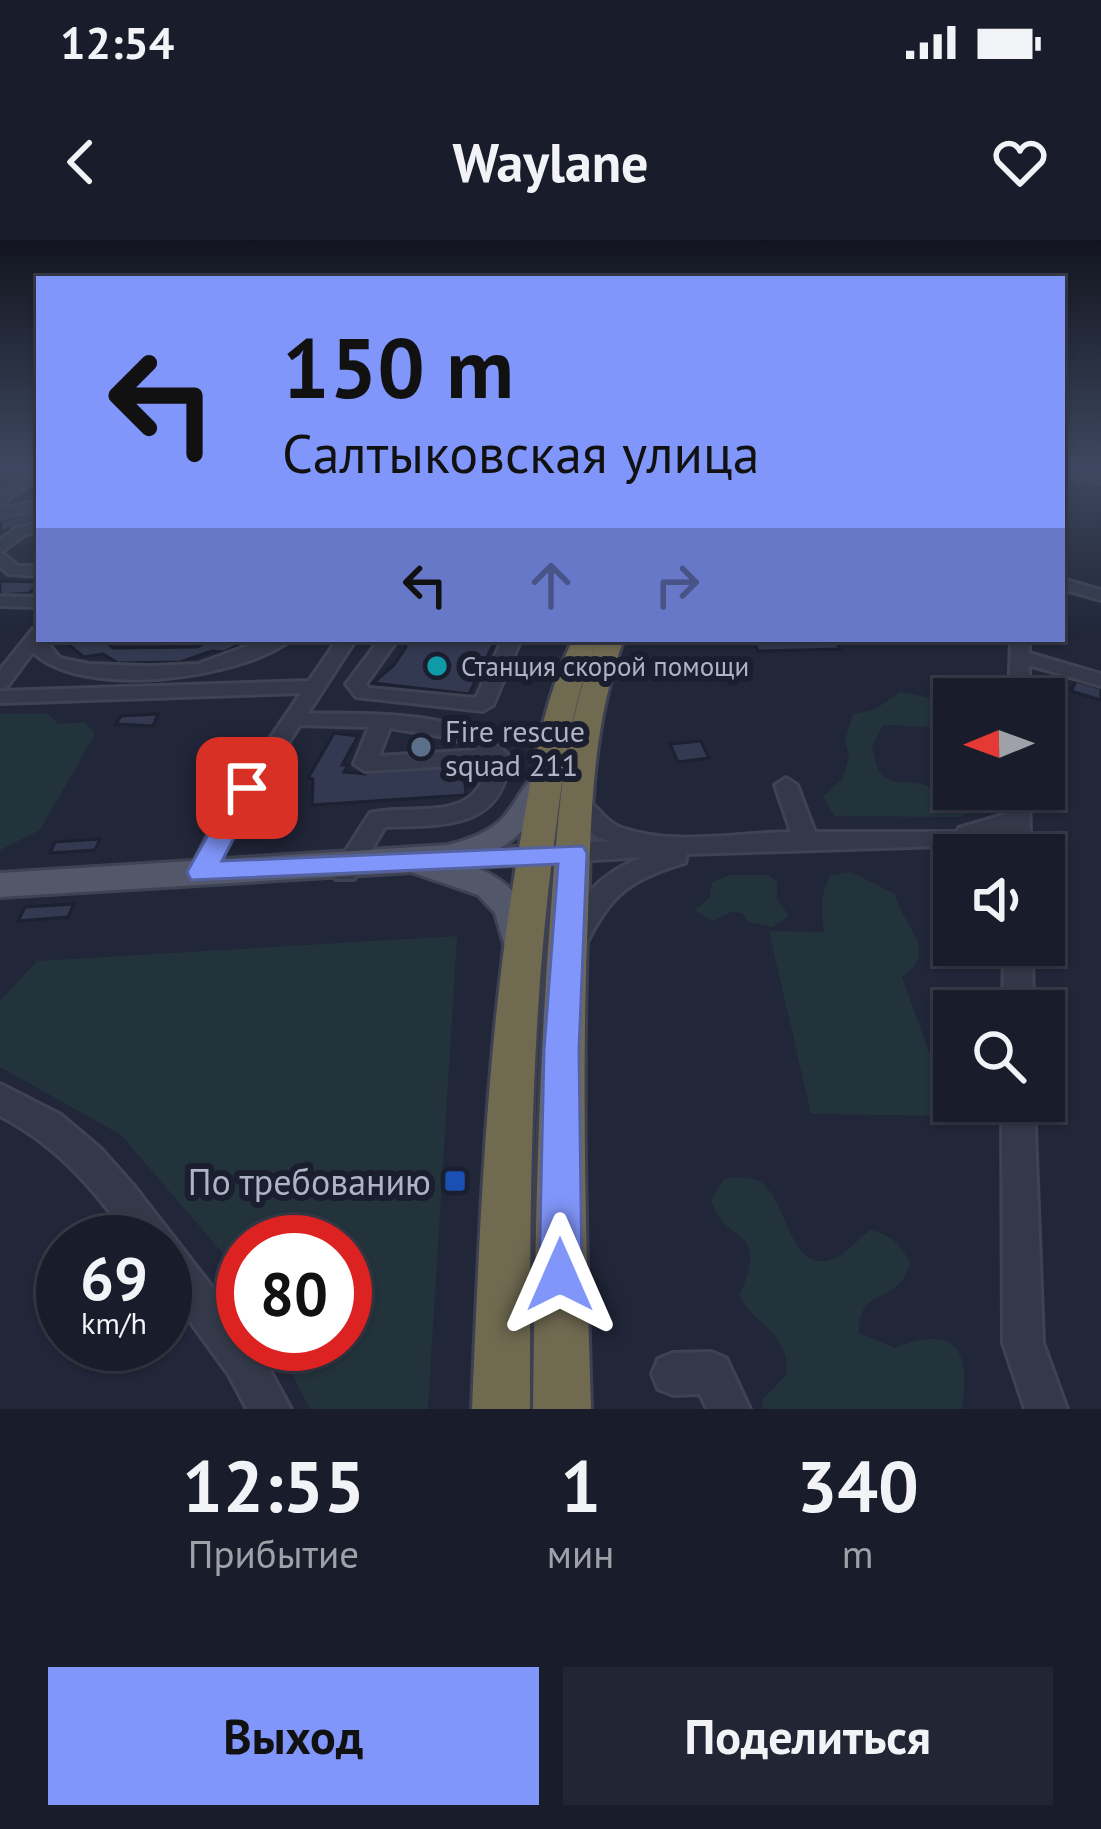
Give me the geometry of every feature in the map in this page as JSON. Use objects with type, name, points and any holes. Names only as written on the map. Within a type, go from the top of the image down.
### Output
[{"type":"highway","points":[[562,1409],[534,859],[559,716],[585,642]]},
{"type":"highway","points":[[501,1409],[542,975],[573,857],[592,703],[610,642]]},
{"type":"main road","points":[[0,885],[424,864],[466,853],[509,833],[521,822],[547,776]]},
{"type":"main road","points":[[424,864],[474,878],[508,901],[542,975]]},
{"type":"street","points":[[36,527],[21,531],[0,552],[14,571],[36,571]]},
{"type":"street","points":[[1065,585],[1101,595]]},
{"type":"street","points":[[0,601],[36,602]]},
{"type":"street","points":[[0,683],[36,637]]},
{"type":"street","points":[[40,642],[54,662],[88,670],[148,672],[200,670],[275,642]]},
{"type":"street","points":[[386,646],[356,684],[362,693],[483,704],[511,642]]},
{"type":"street","points":[[202,872],[224,824],[343,644],[386,646]]},
{"type":"street","points":[[1019,678],[1020,648],[1101,680]]},
{"type":"street","points":[[0,697],[256,685],[313,687]]},
{"type":"street","points":[[292,719],[456,733],[481,741],[498,756]]},
{"type":"street","points":[[382,724],[364,764],[498,756]]},
{"type":"street","points":[[345,868],[378,819],[463,814],[479,808],[495,786],[498,756]]},
{"type":"street","points":[[786,785],[807,843]]},
{"type":"street","points":[[577,802],[596,824],[619,838],[705,848]]},
{"type":"street","points":[[1018,810],[1018,834]]},
{"type":"street","points":[[970,834],[1018,820]]},
{"type":"street","points":[[424,864],[933,838]]},
{"type":"street","points":[[542,975],[606,888],[630,871],[705,848]]},
{"type":"street","points":[[0,1100],[71,1141],[98,1166],[135,1215]]},
{"type":"street","points":[[1018,1122],[1022,1342],[1046,1409]]},
{"type":"street","points":[[192,1291],[243,1360],[270,1409]]},
{"type":"street","points":[[673,1374],[711,1373],[730,1409]]},
{"type":"shaded area","points":[[900,692],[933,698],[933,727],[883,725],[872,746],[878,771],[889,780],[933,789],[933,810],[969,813],[959,817],[834,816],[823,796],[843,778],[849,756],[845,741],[853,714],[874,710]]},
{"type":"shaded area","points":[[0,714],[47,714],[59,724],[85,722],[95,734],[40,830],[0,850]]},
{"type":"shaded area","points":[[851,872],[895,894],[916,937],[918,957],[902,977],[933,1063],[933,1116],[811,1114],[769,931],[824,932],[822,903],[831,875]]},
{"type":"shaded area","points":[[730,875],[768,875],[777,882],[777,899],[789,916],[772,927],[748,922],[742,913],[731,912],[712,921],[695,910],[709,898],[712,882]]},
{"type":"shaded area","points":[[457,936],[428,1409],[310,1409],[291,1371],[372,1371],[372,1215],[216,1215],[216,1246],[121,1135],[0,1067],[0,1001],[37,961]]},
{"type":"shaded area","points":[[725,1178],[751,1178],[765,1186],[796,1244],[818,1261],[838,1257],[870,1230],[894,1241],[910,1262],[898,1284],[865,1308],[859,1333],[895,1348],[932,1339],[955,1347],[964,1371],[962,1409],[762,1409],[763,1399],[787,1374],[786,1359],[777,1338],[739,1296],[751,1257],[748,1246],[726,1225],[711,1200]]},
{"type":"building","points":[[1,523],[28,523],[0,532]]},
{"type":"building","points":[[0,581],[36,582],[29,593],[0,595]]},
{"type":"building","points":[[65,642],[107,642],[113,648],[244,642],[180,662],[118,663],[103,654],[84,657]]},
{"type":"building","name":"Станция скорой помощи","points":[[405,642],[495,642],[469,694],[373,683]]},
{"type":"building","points":[[754,642],[836,642],[840,649],[758,651]]},
{"type":"building","points":[[1076,681],[1101,688],[1101,700],[1071,691]]},
{"type":"building","points":[[158,714],[153,726],[116,724],[121,716]]},
{"type":"building","points":[[334,733],[358,736],[342,765],[348,765],[344,772],[477,762],[478,782],[465,783],[466,795],[312,805],[313,779],[308,778]]},
{"type":"building","points":[[701,741],[709,758],[678,762],[670,744]]},
{"type":"building","points":[[100,839],[95,850],[50,853],[55,842]]},
{"type":"building","points":[[74,904],[68,917],[18,921],[25,907]]},
{"type":"place","name":"Станция скорой помощи","points":[[437,666]]},
{"type":"place","name":"Fire rescue squad 211","points":[[421,747]]},
{"type":"place","name":"По требованию","points":[[455,1181]]},
{"type":"route","points":[[247,788],[202,872],[573,853],[562,1050],[560,1275]]}]
